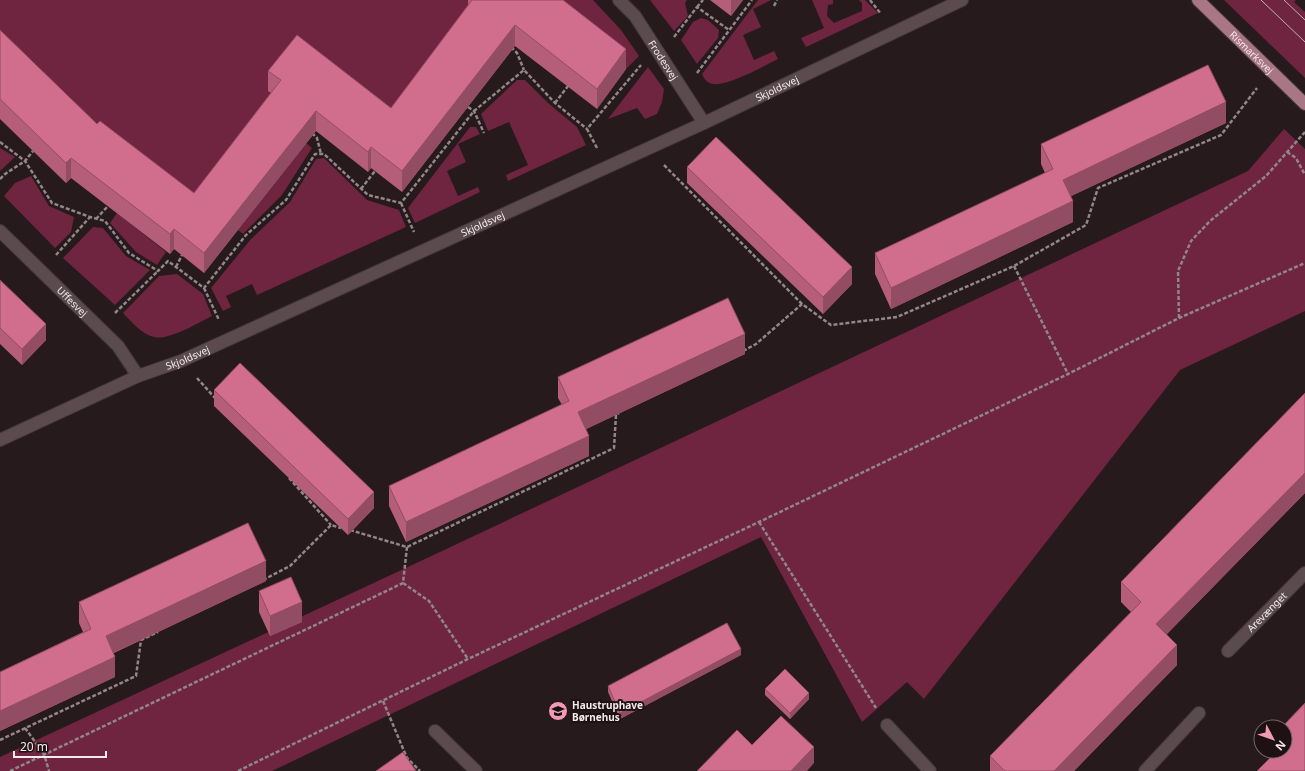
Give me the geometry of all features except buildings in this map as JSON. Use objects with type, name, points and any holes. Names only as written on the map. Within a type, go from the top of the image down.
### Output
[{"type":"main road","name":"Rismarksvej","points":[[1198,0],[1305,104]]},
{"type":"street","name":"Frodesvej","points":[[619,0],[635,16],[704,122]]},
{"type":"street","name":"Skjoldsvej","points":[[0,440],[138,376],[181,361],[606,167],[962,0]]},
{"type":"street","name":"Uffesvej","points":[[0,231],[118,346],[138,376]]},
{"type":"street","name":"Arevænget","points":[[1228,651],[1305,573]]},
{"type":"street","points":[[1145,771],[1199,713]]},
{"type":"street","points":[[887,725],[930,771]]},
{"type":"street","points":[[435,730],[476,771]]},
{"type":"path","points":[[587,129],[643,63],[672,39],[703,0]]},
{"type":"path","points":[[677,81],[697,72],[752,0]]},
{"type":"path","points":[[774,6],[777,0]]},
{"type":"path","points":[[697,7],[729,30]]},
{"type":"path","points":[[506,42],[517,53],[524,70],[555,103],[587,129],[606,167]]},
{"type":"path","points":[[401,203],[474,111],[524,70]]},
{"type":"path","points":[[647,148],[802,304],[831,325],[897,317],[1014,266],[1086,225],[1098,188],[1221,135],[1271,71]]},
{"type":"path","points":[[555,103],[568,86]]},
{"type":"path","points":[[468,107],[474,111],[484,133]]},
{"type":"path","points":[[1179,318],[1178,271],[1191,241],[1210,220],[1266,176],[1305,132]]},
{"type":"path","points":[[312,133],[317,138],[321,154]]},
{"type":"path","points":[[0,142],[25,160],[52,203],[105,221],[129,253],[158,271]]},
{"type":"path","points":[[0,179],[25,160],[33,151]]},
{"type":"path","points":[[1287,152],[1296,158],[1305,176]]},
{"type":"path","points":[[204,288],[246,235],[286,200],[315,154],[324,154],[368,195],[401,203]]},
{"type":"path","points":[[361,189],[375,171]]},
{"type":"path","points":[[401,203],[422,251]]},
{"type":"path","points":[[96,219],[108,206]]},
{"type":"path","points":[[61,250],[90,217]]},
{"type":"path","points":[[176,267],[182,256]]},
{"type":"path","points":[[122,306],[168,261],[204,288],[218,318],[226,340]]},
{"type":"path","points":[[238,771],[468,659],[1068,374],[1179,318],[1305,262]]},
{"type":"path","points":[[1014,266],[1068,374]]},
{"type":"path","points":[[742,352],[756,344],[802,304]]},
{"type":"path","points":[[181,361],[219,402]]},
{"type":"path","points":[[288,478],[332,525],[407,547],[614,448],[616,415],[623,411]]},
{"type":"path","points":[[759,522],[887,725]]},
{"type":"path","points":[[262,580],[290,566],[332,525]]},
{"type":"path","points":[[403,583],[407,547]]},
{"type":"path","points":[[403,583],[429,601],[468,659]]},
{"type":"path","points":[[10,771],[403,583]]},
{"type":"path","points":[[0,740],[136,676],[141,640],[162,630]]},
{"type":"path","points":[[383,701],[407,758],[420,771]]},
{"type":"path","points":[[25,728],[44,754],[49,771]]},
{"type":"shaded area","points":[[0,0],[474,0],[391,128],[281,100],[194,213],[0,54]]},
{"type":"shaded area","points":[[537,0],[593,0],[621,30],[639,56],[626,69]]},
{"type":"shaded area","points":[[650,0],[687,0],[685,3],[688,16],[674,31]]},
{"type":"shaded area","points":[[758,0],[771,0],[753,9],[761,27],[743,35],[754,60],[774,51],[778,59],[728,82],[720,84],[709,83],[702,74]]},
{"type":"shaded area","points":[[812,0],[833,0],[833,4],[828,5],[827,16],[834,23],[862,11],[862,3],[859,0],[865,0],[878,13],[806,47],[801,38],[824,28]]},
{"type":"shaded area","points":[[1224,0],[1296,0],[1294,2],[1305,12],[1305,78]]},
{"type":"shaded area","points":[[701,18],[708,20],[719,30],[718,38],[697,64],[681,40],[693,22]]},
{"type":"shaded area","points":[[648,67],[664,89],[662,102],[657,114],[645,119],[637,108],[608,119]]},
{"type":"shaded area","points":[[517,80],[525,80],[548,103],[577,127],[586,145],[508,181],[506,175],[528,165],[509,122],[488,131],[481,114]]},
{"type":"shaded area","points":[[470,127],[476,127],[480,134],[458,144],[466,162],[447,171],[458,196],[478,187],[480,192],[415,223],[408,208]]},
{"type":"shaded area","points":[[1284,129],[1305,149],[1305,311],[1180,370],[924,699],[907,682],[862,722],[761,537],[272,771],[0,771],[0,757],[425,559],[1248,171]]},
{"type":"shaded area","points":[[306,143],[312,148],[282,195],[243,234],[238,230]]},
{"type":"shaded area","points":[[0,148],[15,157],[0,171]]},
{"type":"shaded area","points":[[324,158],[367,200],[399,210],[406,227],[257,295],[252,284],[226,296],[231,307],[223,311],[211,288],[251,239],[290,202],[316,159]]},
{"type":"shaded area","points":[[31,176],[49,206],[74,217],[71,232],[55,248],[4,196],[15,183]]},
{"type":"shaded area","points":[[117,213],[166,252],[157,265],[136,252],[110,223]]},
{"type":"shaded area","points":[[93,227],[103,228],[126,256],[150,270],[115,305],[63,258]]},
{"type":"shaded area","points":[[177,274],[203,294],[212,316],[183,331],[160,338],[145,333],[123,313],[159,276]]},
{"type":"tram line","points":[[1261,0],[1305,42]]},
{"type":"tram line","points":[[1284,0],[1305,20]]},
{"type":"place","name":"Haustruphave Børnehus","points":[[558,711]]}]
